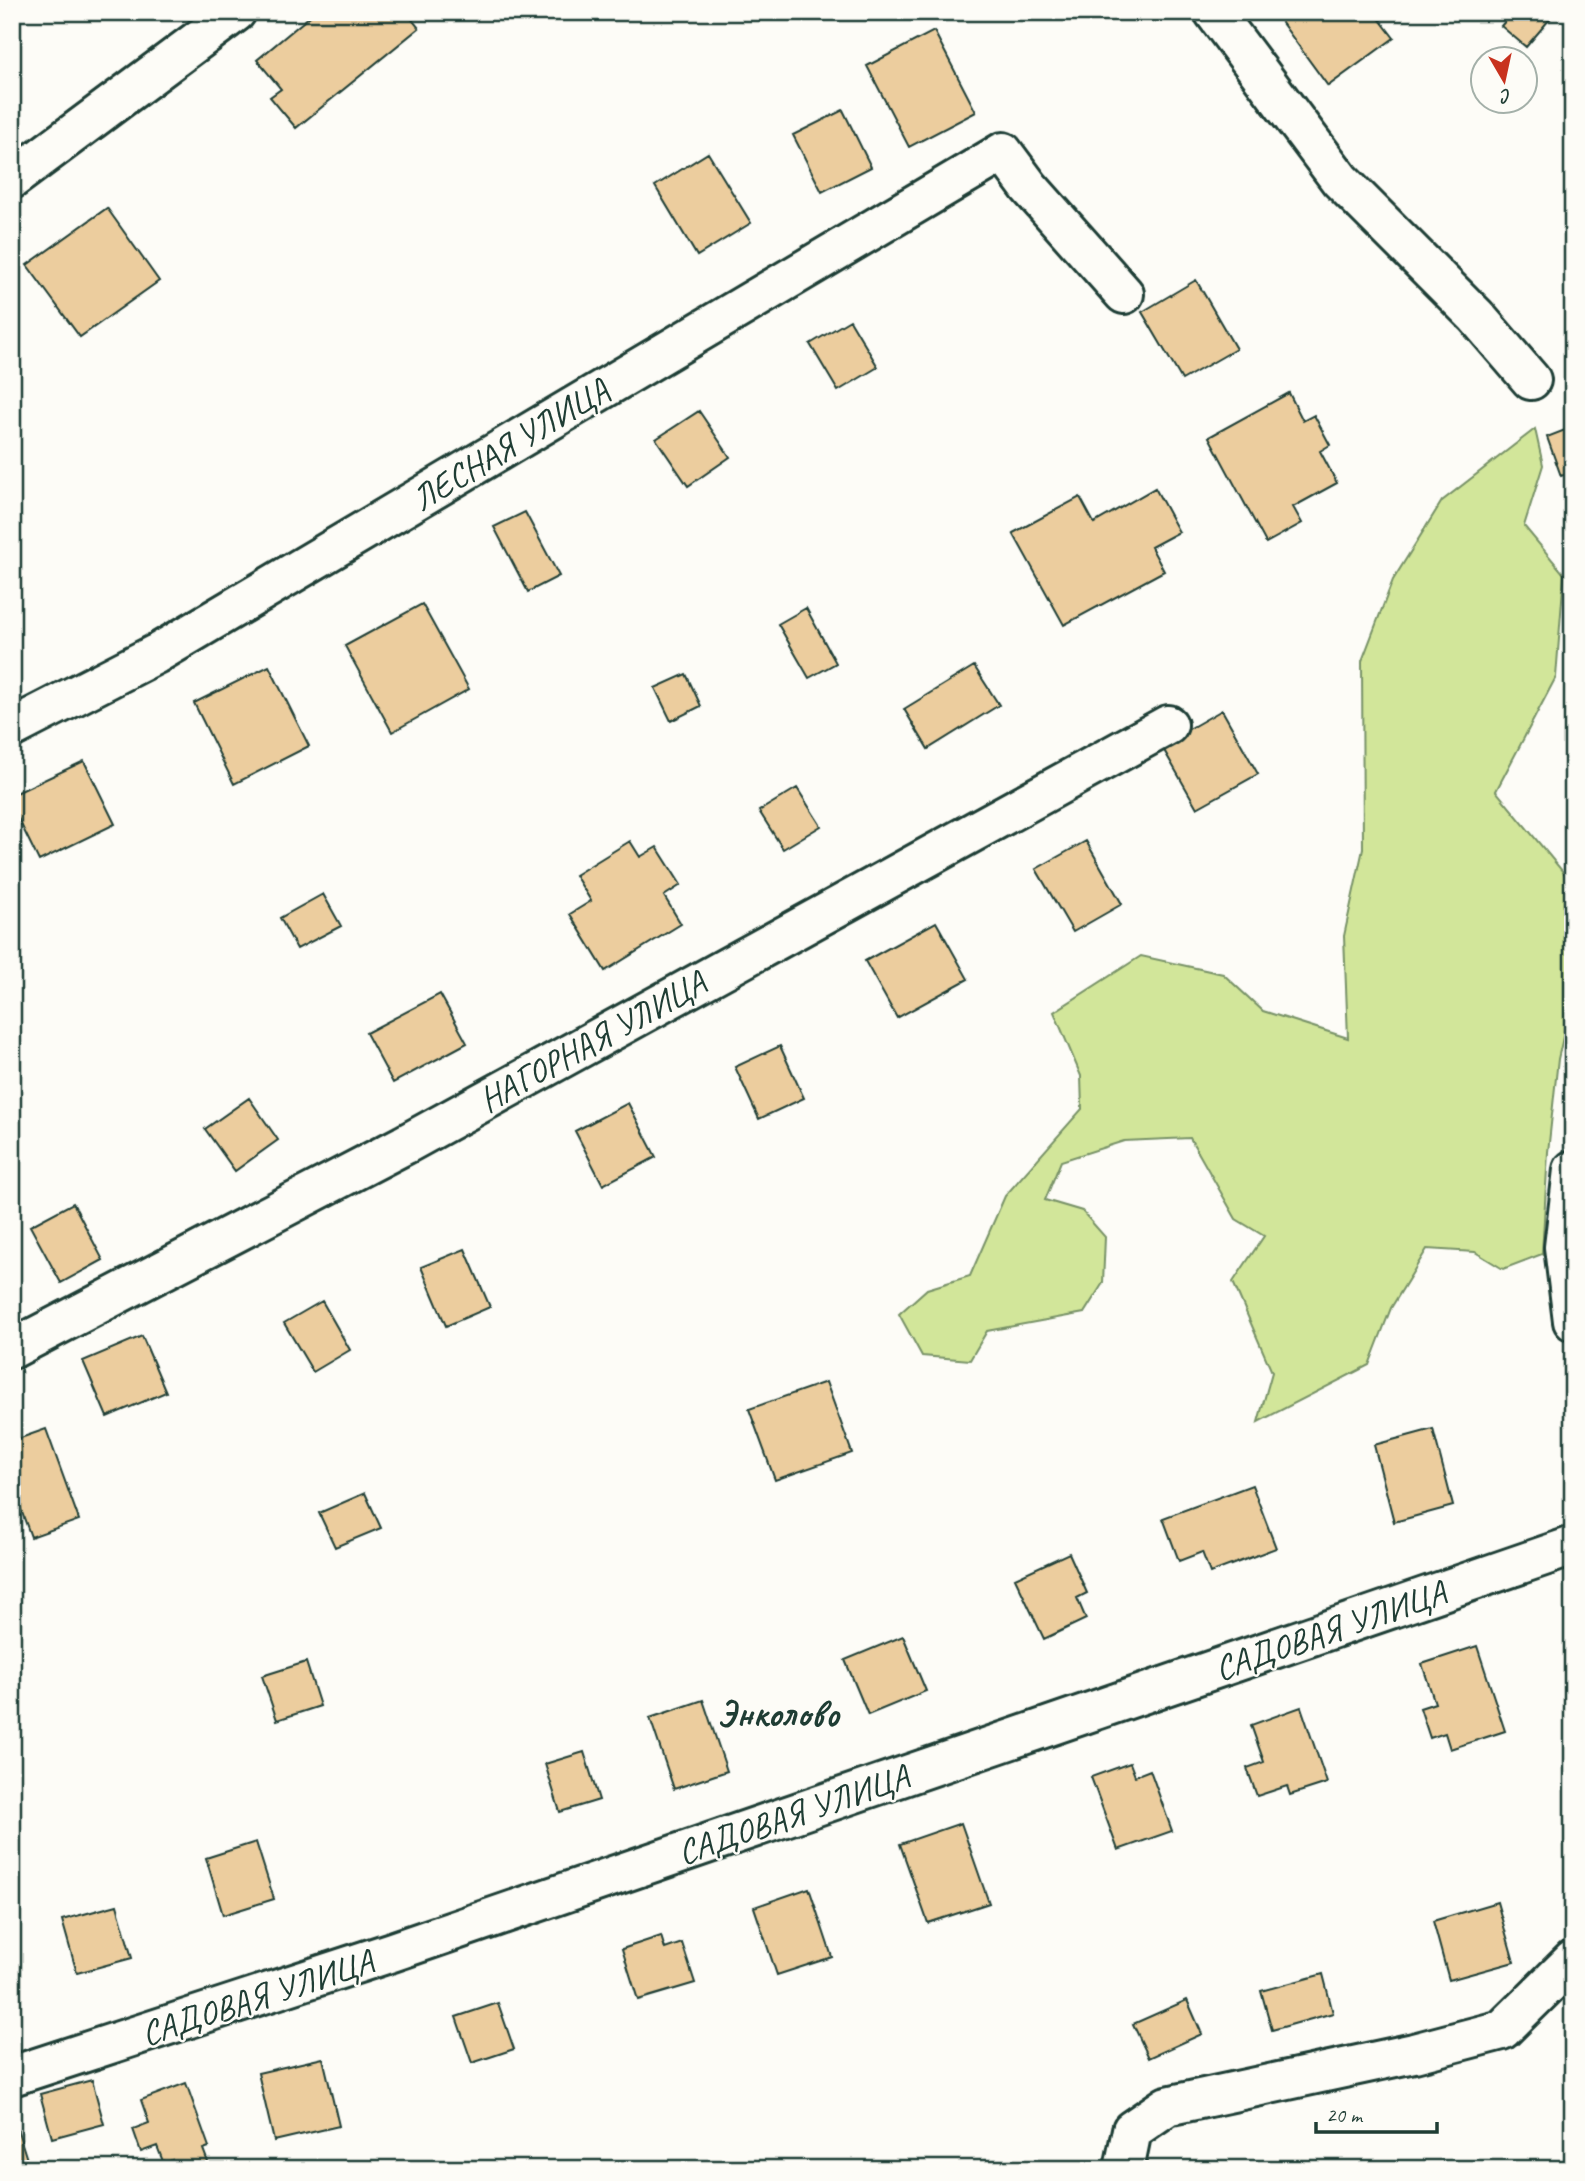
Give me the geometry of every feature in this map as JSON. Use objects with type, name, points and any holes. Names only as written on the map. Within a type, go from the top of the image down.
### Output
[{"type":"street","points":[[12,179],[236,12]]},
{"type":"street","points":[[1214,12],[1340,180],[1476,316],[1531,380]]},
{"type":"street","name":"ЛЕСНАЯ УЛИЦА","points":[[12,728],[156,654],[1003,152],[1029,187],[1124,294]]},
{"type":"street","name":"НАГОРНАЯ УЛИЦА","points":[[12,1349],[404,1145],[1168,725]]},
{"type":"street","points":[[1573,1170],[1564,1247],[1573,1321]]},
{"type":"street","name":"САДОВАЯ УЛИЦА","points":[[12,2076],[392,1952],[1573,1546]]},
{"type":"street","points":[[1124,2169],[1132,2130],[1167,2106],[1414,2053],[1502,2030],[1573,1960]]},
{"type":"green space","points":[[1535,429],[1543,465],[1524,526],[1564,574],[1556,677],[1496,791],[1573,884],[1573,994],[1558,1059],[1548,1152],[1542,1254],[1503,1269],[1475,1252],[1427,1249],[1391,1308],[1369,1365],[1258,1422],[1272,1372],[1233,1282],[1264,1236],[1236,1219],[1190,1138],[1124,1141],[1061,1161],[1045,1200],[1082,1211],[1105,1237],[1103,1283],[1084,1313],[987,1331],[970,1360],[922,1356],[899,1314],[927,1289],[970,1276],[1005,1196],[1082,1109],[1081,1076],[1054,1012],[1141,956],[1223,974],[1263,1011],[1348,1038],[1344,936],[1363,849],[1362,661],[1393,580],[1442,501]]},
{"type":"building","points":[[315,12],[406,12],[419,28],[296,128],[270,97],[281,89],[257,60]]},
{"type":"building","points":[[1274,12],[1374,12],[1394,38],[1328,86]]},
{"type":"building","points":[[1513,12],[1555,13],[1527,46],[1501,26]]},
{"type":"building","points":[[934,31],[976,112],[909,147],[867,66]]},
{"type":"building","points":[[843,110],[871,167],[822,192],[793,135]]},
{"type":"building","points":[[708,153],[751,223],[697,256],[655,186]]},
{"type":"building","points":[[107,208],[159,281],[80,337],[27,265]]},
{"type":"building","points":[[1196,280],[1236,349],[1182,380],[1142,312]]},
{"type":"building","points":[[850,320],[878,367],[838,391],[810,344]]},
{"type":"building","points":[[1289,393],[1303,421],[1314,415],[1330,445],[1320,451],[1337,483],[1293,507],[1302,523],[1266,543],[1209,437]]},
{"type":"building","points":[[699,411],[730,457],[688,486],[656,439]]},
{"type":"building","points":[[1565,430],[1573,453],[1573,472],[1561,476],[1547,437]]},
{"type":"building","points":[[1155,488],[1179,532],[1151,547],[1164,571],[1064,625],[1013,533],[1080,497],[1094,523]]},
{"type":"building","points":[[525,512],[559,576],[528,592],[494,527]]},
{"type":"building","points":[[422,604],[469,689],[392,732],[345,646]]},
{"type":"building","points":[[806,608],[836,663],[809,678],[778,624]]},
{"type":"building","points":[[269,666],[309,746],[234,784],[194,703]]},
{"type":"building","points":[[974,666],[999,705],[928,749],[904,709]]},
{"type":"building","points":[[686,674],[701,706],[671,721],[655,688]]},
{"type":"building","points":[[1222,710],[1258,774],[1197,808],[1161,745]]},
{"type":"building","points":[[84,761],[115,824],[39,861],[12,806],[12,795]]},
{"type":"building","points":[[797,788],[821,826],[783,849],[759,811]]},
{"type":"building","points":[[630,841],[640,857],[657,847],[681,885],[664,896],[681,924],[605,971],[570,914],[591,901],[575,875]]},
{"type":"building","points":[[1086,841],[1122,904],[1073,932],[1036,869]]},
{"type":"building","points":[[323,894],[341,926],[297,949],[280,918]]},
{"type":"building","points":[[936,922],[968,979],[897,1018],[865,961]]},
{"type":"building","points":[[440,994],[467,1043],[393,1083],[366,1033]]},
{"type":"building","points":[[780,1046],[804,1098],[759,1119],[735,1067]]},
{"type":"building","points":[[249,1098],[278,1140],[235,1171],[205,1129]]},
{"type":"building","points":[[628,1103],[656,1157],[603,1185],[575,1131]]},
{"type":"building","points":[[73,1203],[103,1260],[61,1283],[30,1226]]},
{"type":"building","points":[[465,1249],[490,1307],[446,1326],[421,1267]]},
{"type":"building","points":[[322,1301],[350,1350],[313,1372],[284,1323]]},
{"type":"building","points":[[142,1336],[166,1392],[107,1417],[83,1361]]},
{"type":"building","points":[[826,1382],[852,1453],[775,1480],[749,1409]]},
{"type":"building","points":[[46,1429],[79,1520],[31,1537],[12,1485],[12,1441]]},
{"type":"building","points":[[1433,1429],[1453,1506],[1394,1522],[1374,1445]]},
{"type":"building","points":[[1252,1485],[1276,1548],[1210,1573],[1202,1552],[1179,1561],[1163,1518]]},
{"type":"building","points":[[365,1493],[381,1528],[335,1547],[319,1513]]},
{"type":"building","points":[[1069,1553],[1087,1593],[1077,1598],[1086,1619],[1044,1639],[1015,1578]]},
{"type":"building","points":[[903,1636],[926,1691],[868,1715],[845,1660]]},
{"type":"building","points":[[1477,1646],[1505,1731],[1450,1749],[1445,1733],[1430,1738],[1420,1708],[1435,1703],[1422,1664]]},
{"type":"building","points":[[306,1662],[320,1706],[277,1720],[262,1676]]},
{"type":"building","points":[[703,1700],[727,1771],[674,1789],[650,1718]]},
{"type":"building","points":[[1301,1707],[1327,1783],[1290,1795],[1287,1786],[1257,1796],[1247,1768],[1264,1762],[1251,1725]]},
{"type":"building","points":[[584,1752],[599,1800],[560,1812],[545,1764]]},
{"type":"building","points":[[1130,1763],[1135,1776],[1150,1770],[1172,1831],[1118,1850],[1091,1777]]},
{"type":"building","points":[[961,1823],[989,1903],[928,1923],[900,1844]]},
{"type":"building","points":[[256,1842],[274,1899],[223,1915],[206,1858]]},
{"type":"building","points":[[809,1888],[832,1957],[777,1975],[754,1907]]},
{"type":"building","points":[[1497,1902],[1514,1962],[1449,1980],[1433,1921]]},
{"type":"building","points":[[117,1905],[132,1958],[77,1973],[62,1920]]},
{"type":"building","points":[[661,1936],[665,1949],[682,1943],[695,1983],[638,2000],[622,1949]]},
{"type":"building","points":[[1323,1974],[1333,2013],[1272,2030],[1261,1991]]},
{"type":"building","points":[[1187,2000],[1202,2034],[1149,2058],[1133,2024]]},
{"type":"building","points":[[498,2003],[514,2049],[472,2063],[456,2017]]},
{"type":"building","points":[[323,2058],[339,2126],[274,2141],[258,2073]]},
{"type":"building","points":[[92,2080],[104,2124],[52,2138],[40,2094]]},
{"type":"building","points":[[186,2083],[209,2147],[203,2149],[209,2165],[200,2169],[175,2169],[172,2160],[164,2164],[157,2146],[141,2152],[133,2129],[149,2123],[141,2100]]},
{"type":"building","points":[[17,2128],[30,2169],[12,2169],[12,2130]]},
{"type":"district","name":"Энколово","points":[[778,1713]]}]
